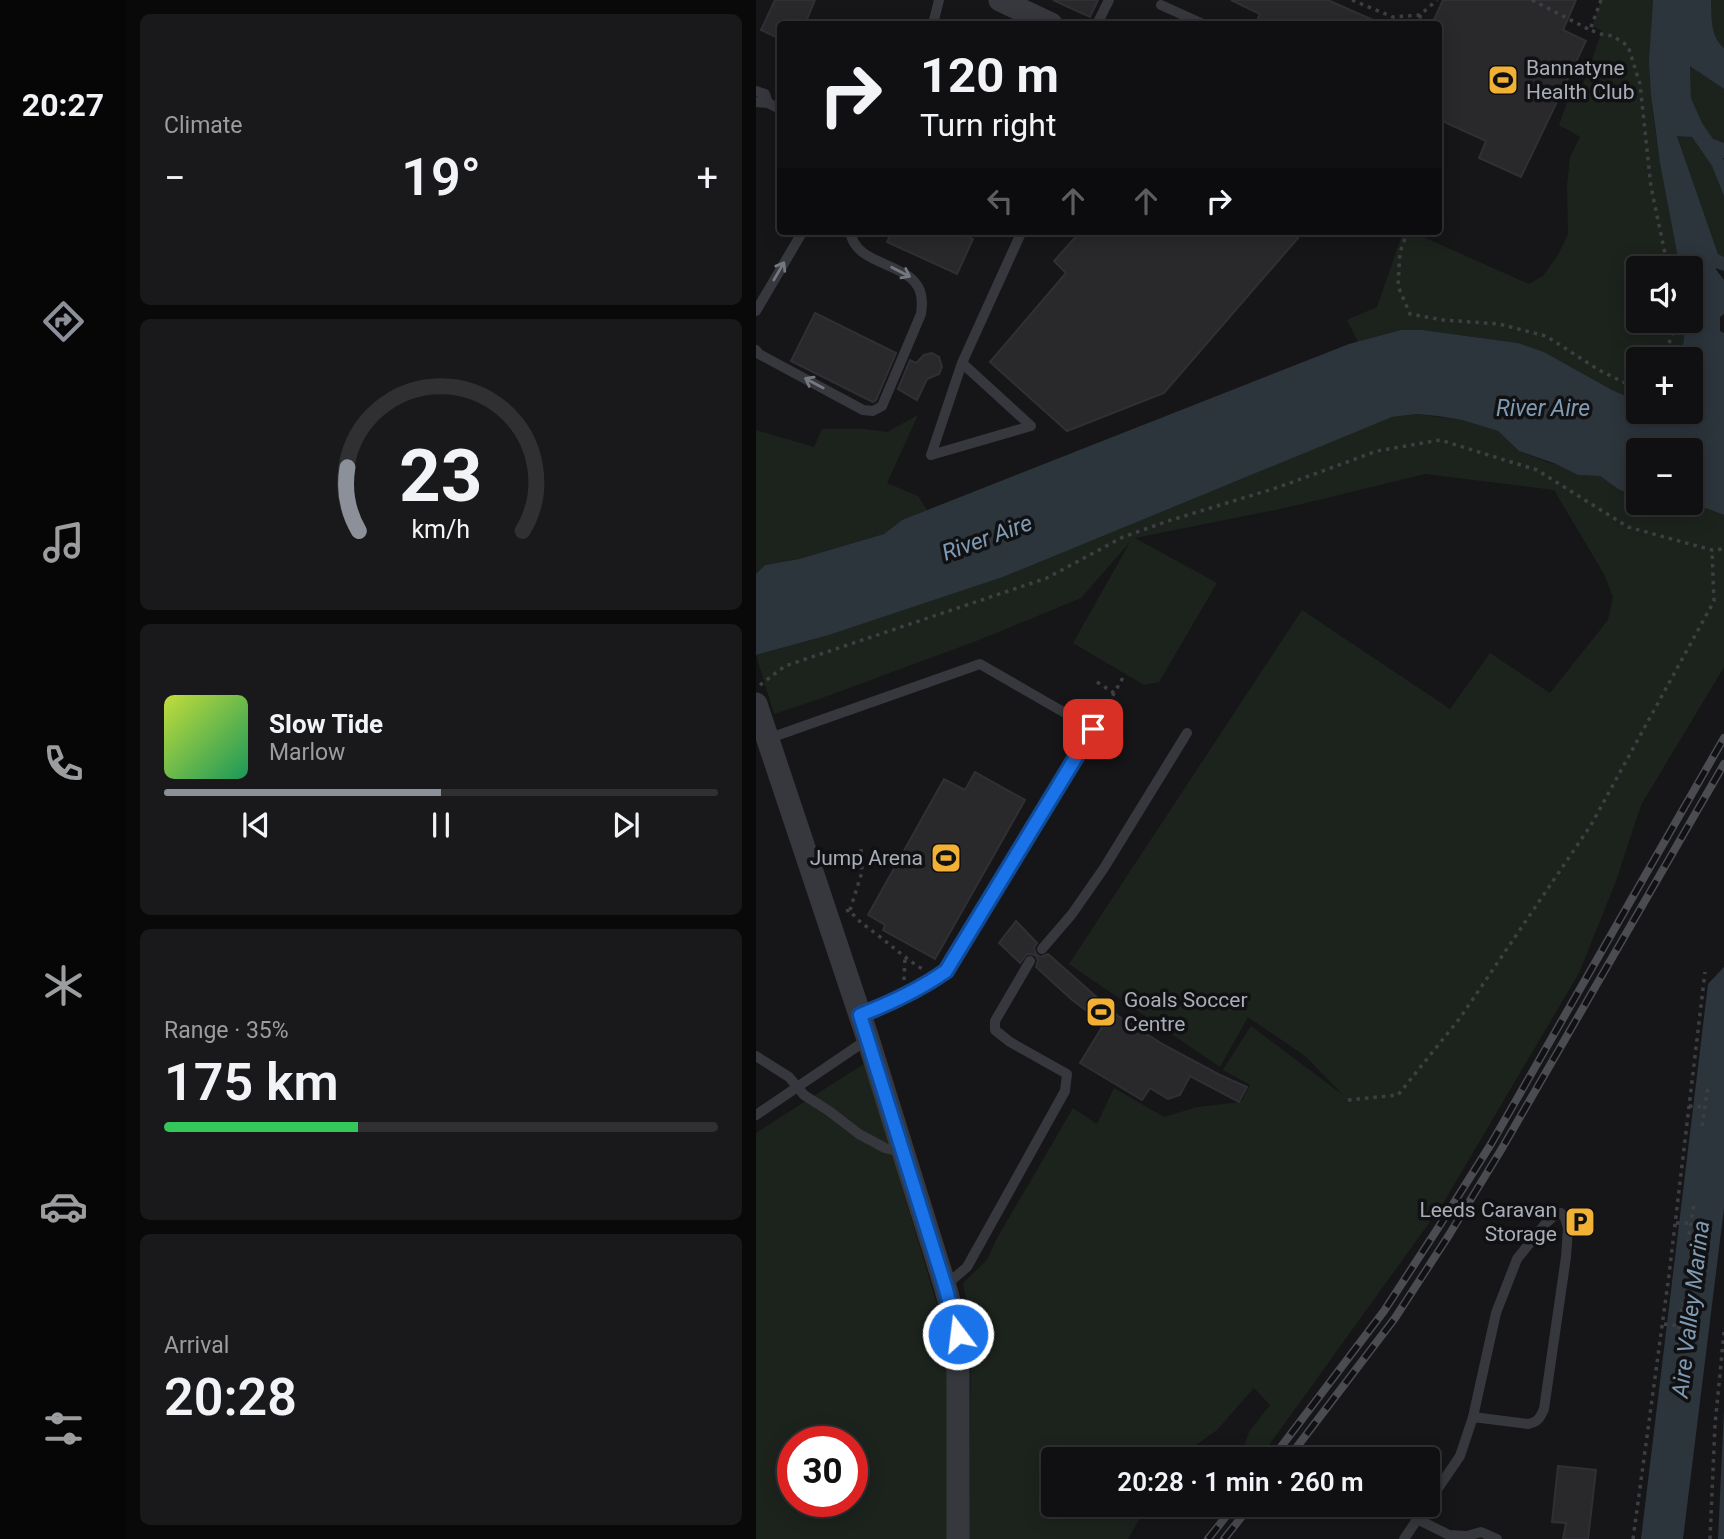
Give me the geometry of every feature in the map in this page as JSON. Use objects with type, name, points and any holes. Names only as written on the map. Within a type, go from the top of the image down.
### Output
[{"type":"street","points":[[1000,0],[1045,21]]},
{"type":"street","points":[[756,704],[868,1039],[958,1334],[958,1539]]},
{"type":"lane","points":[[934,21],[939,0]]},
{"type":"lane","points":[[1098,21],[1109,0]]},
{"type":"lane","points":[[1161,5],[1196,21]]},
{"type":"lane","points":[[756,91],[765,94],[768,103]]},
{"type":"lane","points":[[756,102],[777,108]]},
{"type":"lane","points":[[756,312],[801,235]]},
{"type":"lane","points":[[756,351],[863,410],[873,411],[882,406],[921,314],[922,299],[913,279],[860,250],[851,235]]},
{"type":"lane","points":[[962,363],[1031,426],[931,455],[962,363],[1020,235]]},
{"type":"lane","points":[[767,739],[980,664],[1093,729],[946,971],[926,985],[860,1015]]},
{"type":"lane","points":[[1042,949],[1096,880],[1187,733]]},
{"type":"lane","points":[[945,1286],[967,1267],[1065,1091],[1068,1074],[1010,1042],[995,1030],[995,1021],[1003,1005],[1030,961]]},
{"type":"lane","points":[[756,1115],[868,1039]]},
{"type":"lane","points":[[756,1056],[789,1077],[804,1095],[859,1134],[885,1148],[904,1153]]},
{"type":"lane","points":[[1440,1485],[1460,1456],[1474,1417],[1496,1313],[1517,1259],[1546,1223],[1555,1214],[1561,1213],[1568,1228],[1566,1257],[1541,1417],[1536,1423],[1528,1424],[1474,1417]]},
{"type":"lane","points":[[1404,1539],[1417,1519],[1449,1535],[1467,1536],[1481,1532],[1497,1539]]},
{"type":"path","points":[[1352,0],[1393,17],[1420,15],[1437,0]]},
{"type":"path","points":[[1532,0],[1590,30],[1613,36],[1628,46],[1640,84],[1651,187],[1665,256]]},
{"type":"path","points":[[1590,30],[1601,0]]},
{"type":"path","points":[[1420,15],[1421,21]]},
{"type":"path","points":[[1406,235],[1400,252],[1398,286],[1410,314],[1443,320],[1499,324],[1546,336],[1599,370],[1626,383]]},
{"type":"path","points":[[756,689],[785,666],[1047,578],[1123,537],[1279,487],[1377,451],[1440,440],[1537,470],[1628,527],[1712,550],[1724,549]]},
{"type":"path","points":[[1348,1100],[1398,1095],[1460,1018],[1591,825],[1714,601],[1712,550]]},
{"type":"path","points":[[1093,729],[1125,674]]},
{"type":"path","points":[[1097,682],[1114,693]]},
{"type":"path","points":[[850,910],[862,872],[861,849]]},
{"type":"path","points":[[850,910],[856,919],[905,958],[936,978]]},
{"type":"path","points":[[827,917],[850,910]]},
{"type":"path","points":[[904,996],[905,958]]},
{"type":"path","points":[[1633,1539],[1676,1223],[1705,972]]},
{"type":"path","points":[[1702,1126],[1708,1087]]},
{"type":"path","points":[[1689,1106],[1705,1107]]},
{"type":"path","points":[[1688,1243],[1694,1203]]},
{"type":"path","points":[[1676,1223],[1691,1223]]},
{"type":"path","points":[[1677,1346],[1682,1303]]},
{"type":"path","points":[[1663,1324],[1679,1325]]},
{"type":"path","points":[[1710,1539],[1724,1332]]},
{"type":"shaded area","points":[[1601,0],[1653,0],[1653,113],[1678,256],[1626,256],[1626,333],[1684,333],[1682,347],[1626,347],[1626,396],[1544,352],[1518,343],[1422,330],[1401,330],[1358,342],[1347,320],[1377,307],[1402,235],[1419,235],[1529,284],[1543,276],[1558,255],[1568,234],[1567,185],[1570,157],[1580,137],[1559,125],[1568,100],[1579,96],[1602,31],[1592,26]]},
{"type":"shaded area","points":[[1711,0],[1724,0],[1724,48],[1714,32]]},
{"type":"shaded area","points":[[1690,65],[1724,89],[1724,143],[1713,140],[1691,98]]},
{"type":"shaded area","points":[[1677,135],[1692,137],[1712,166],[1724,196],[1724,257],[1718,254]]},
{"type":"shaded area","points":[[1416,414],[1462,420],[1498,431],[1519,451],[1578,475],[1600,476],[1626,492],[1626,515],[1703,515],[1703,507],[1724,515],[1724,667],[1641,805],[1616,881],[1579,973],[1442,1205],[1268,1447],[1244,1447],[1249,1432],[1270,1405],[1254,1388],[1217,1430],[1193,1447],[1041,1447],[1041,1517],[1140,1517],[1128,1539],[969,1539],[971,1325],[963,1283],[987,1260],[1073,1108],[1097,1124],[1114,1088],[1164,1117],[1197,1107],[1241,1102],[1250,1085],[1223,1070],[1251,1026],[1343,1095],[1305,1056],[1248,1017],[1220,1067],[1069,964],[1302,610],[1450,709],[1490,653],[1550,693],[1608,620],[1613,597],[1604,574],[1554,490],[1425,474],[1285,508],[1135,538],[1217,583],[1159,682],[1144,685],[1073,643],[1130,542],[1081,598],[979,640],[774,714],[756,655],[829,635],[1003,577],[1392,417]]},
{"type":"shaded area","points":[[918,415],[887,483],[918,496],[927,510],[902,520],[884,534],[799,559],[765,565],[756,574],[756,430],[814,447],[822,429],[887,432]]},
{"type":"shaded area","points":[[865,1063],[947,1338],[948,1539],[756,1539],[756,1133]]},
{"type":"water","name":"River Aire","points":[[1653,0],[1711,0],[1714,32],[1724,48],[1724,89],[1690,66],[1691,98],[1702,123],[1713,139],[1724,143],[1724,196],[1712,166],[1692,137],[1677,136],[1718,254],[1724,257],[1724,271],[1715,268],[1724,280],[1724,314],[1720,317],[1720,331],[1724,333],[1724,515],[1703,507],[1703,438],[1626,438],[1626,492],[1600,476],[1578,475],[1519,451],[1498,431],[1438,416],[1416,414],[1392,417],[1003,577],[829,635],[756,655],[756,574],[765,565],[799,559],[884,534],[902,520],[1349,344],[1401,330],[1422,330],[1518,343],[1544,352],[1626,396],[1626,424],[1703,424],[1703,347],[1682,347],[1684,333],[1703,333],[1703,256],[1678,256],[1660,163],[1649,62]]},
{"type":"water","name":"Aire Valley Marina","points":[[1724,967],[1724,1208],[1683,1539],[1641,1539],[1708,984]]},
{"type":"water","points":[[1724,1410],[1724,1539],[1718,1539]]},
{"type":"building","points":[[775,0],[815,0],[806,21],[777,21],[777,38],[761,30]]},
{"type":"building","points":[[1053,0],[1098,0],[1090,17]]},
{"type":"building","points":[[1231,0],[1328,0],[1375,21],[1256,21],[1260,14]]},
{"type":"building","name":"Bannatyne Health Club","points":[[1443,0],[1576,0],[1563,30],[1586,41],[1521,177],[1479,158],[1486,141],[1442,121],[1442,21],[1433,21]]},
{"type":"building","points":[[890,235],[964,235],[973,239],[957,274],[887,242]]},
{"type":"building","points":[[1077,235],[1295,235],[1298,238],[1164,393],[1067,431],[990,362],[1066,273],[1054,261]]},
{"type":"building","points":[[815,313],[896,353],[876,400],[873,402],[791,361]]},
{"type":"building","points":[[932,353],[939,357],[942,367],[939,374],[927,379],[917,400],[898,389],[910,360],[916,363],[924,355]]},
{"type":"building","name":"Jump Arena","points":[[975,772],[1025,800],[935,959],[883,930],[885,925],[868,915],[944,779],[965,790]]},
{"type":"building","name":"Goals Soccer Centre","points":[[1016,921],[1037,943],[1034,948],[1036,954],[1041,957],[1048,954],[1118,1016],[1164,1045],[1247,1087],[1239,1102],[1190,1076],[1180,1095],[1168,1099],[1150,1088],[1142,1100],[1080,1063],[1104,1024],[1036,967],[1038,960],[1035,955],[1027,954],[1020,963],[999,943]]},
{"type":"building","points":[[1558,1466],[1596,1470],[1588,1539],[1563,1539],[1566,1523],[1552,1522]]},
{"type":"railway","points":[[1281,1447],[1384,1311],[1491,1144],[1724,738]]},
{"type":"railway","points":[[1297,1447],[1395,1318],[1449,1235],[1724,764]]},
{"type":"railway","points":[[1208,1539],[1225,1517]]},
{"type":"railway","points":[[1224,1539],[1241,1517]]},
{"type":"place","name":"Bannatyne Health Club","points":[[1503,80]]},
{"type":"place","name":"Jump Arena","points":[[946,858]]},
{"type":"place","name":"Goals Soccer Centre","points":[[1101,1012]]},
{"type":"place","name":"Leeds Caravan Storage","points":[[1580,1222]]},
{"type":"route","points":[[958,1334],[860,1015],[926,985],[946,971],[1093,729]]}]
